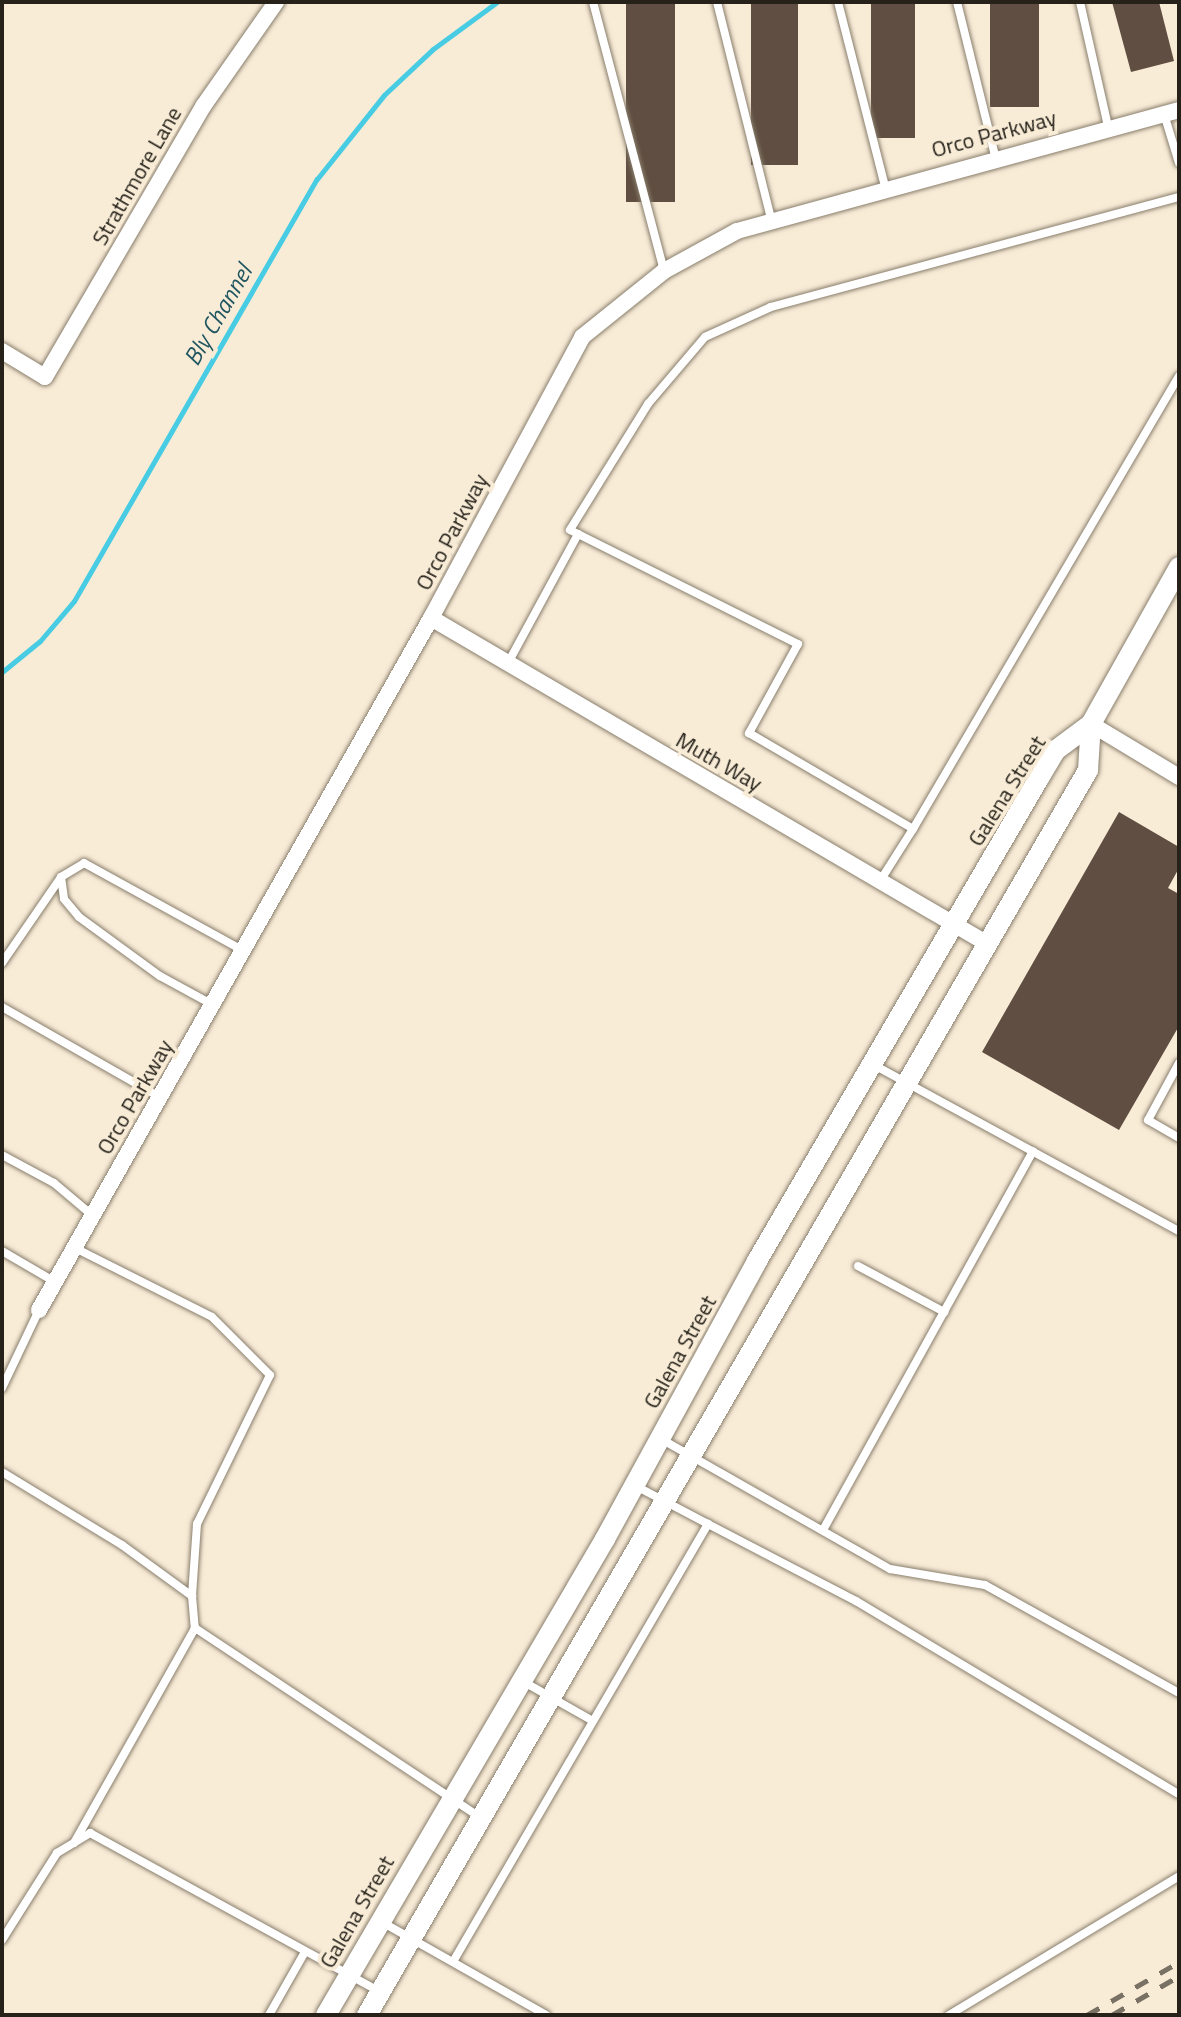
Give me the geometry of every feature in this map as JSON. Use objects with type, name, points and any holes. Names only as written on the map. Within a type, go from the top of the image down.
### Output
[{"type":"street","name":"Strathmore Lane","points":[[2,351],[45,377],[204,105],[276,2]]},
{"type":"street","name":"Orco Parkway","points":[[39,1310],[431,618],[582,337],[664,271],[737,231],[995,156],[1171,112]]},
{"type":"street","name":"Galena Street","points":[[326,2015],[635,1485],[873,1064],[1056,750],[1091,724],[1179,567]]},
{"type":"street","name":"Muth Way","points":[[431,618],[986,943]]},
{"type":"street","name":"Galena Street","points":[[367,2015],[1088,770],[1091,724]]},
{"type":"street","points":[[1091,724],[1179,777]]},
{"type":"lane","points":[[593,2],[664,271]]},
{"type":"lane","points":[[717,2],[771,219]]},
{"type":"lane","points":[[838,2],[885,187]]},
{"type":"lane","points":[[957,2],[995,156]]},
{"type":"lane","points":[[1080,2],[1108,126]]},
{"type":"lane","points":[[1171,112],[1179,163]]},
{"type":"lane","points":[[913,829],[749,733],[798,644],[570,530],[648,404],[705,337],[771,307],[1179,197]]},
{"type":"lane","points":[[880,881],[1179,376]]},
{"type":"lane","points":[[508,663],[578,534]]},
{"type":"lane","points":[[2,963],[61,877],[84,863],[244,951]]},
{"type":"lane","points":[[61,877],[64,899],[79,917],[160,976],[213,1005]]},
{"type":"lane","points":[[2,1007],[160,1097]]},
{"type":"lane","points":[[1179,1063],[1148,1120],[1179,1138]]},
{"type":"lane","points":[[873,1064],[1179,1231]]},
{"type":"lane","points":[[823,1530],[1033,1151]]},
{"type":"lane","points":[[2,1155],[54,1183],[93,1216]]},
{"type":"lane","points":[[74,1843],[195,1628],[192,1596],[197,1524],[270,1375],[212,1317],[75,1248]]},
{"type":"lane","points":[[2,1251],[55,1282]]},
{"type":"lane","points":[[858,1266],[944,1312]]},
{"type":"lane","points":[[2,1388],[39,1310]]},
{"type":"lane","points":[[660,1439],[890,1569],[985,1585],[1179,1693]]},
{"type":"lane","points":[[2,1472],[122,1545],[192,1596]]},
{"type":"lane","points":[[635,1485],[856,1601],[1179,1794]]},
{"type":"lane","points":[[454,1960],[708,1524]]},
{"type":"lane","points":[[195,1628],[481,1818]]},
{"type":"lane","points":[[521,1680],[593,1721]]},
{"type":"lane","points":[[2,1940],[57,1853],[90,1833],[380,1991]]},
{"type":"lane","points":[[949,2015],[1179,1876]]},
{"type":"lane","points":[[380,1920],[546,2015]]},
{"type":"lane","points":[[269,2015],[305,1952]]},
{"type":"building","points":[[626,2],[675,2],[675,202],[626,202]]},
{"type":"building","points":[[751,2],[798,2],[798,165],[751,165]]},
{"type":"building","points":[[871,2],[915,2],[915,138],[871,138]]},
{"type":"building","points":[[990,2],[1039,2],[1039,107],[990,107]]},
{"type":"building","points":[[1112,2],[1159,2],[1174,61],[1131,72]]},
{"type":"building","points":[[1119,812],[1179,847],[1179,868],[1168,888],[1179,894],[1179,1026],[1119,1130],[982,1052]]},
{"type":"waterway","name":"Bly Channel","points":[[2,672],[40,641],[74,601],[317,179],[384,95],[433,49],[497,2]]},
{"type":"railway","points":[[1087,2015],[1179,1962]]},
{"type":"railway","points":[[1112,2015],[1179,1976]]}]
